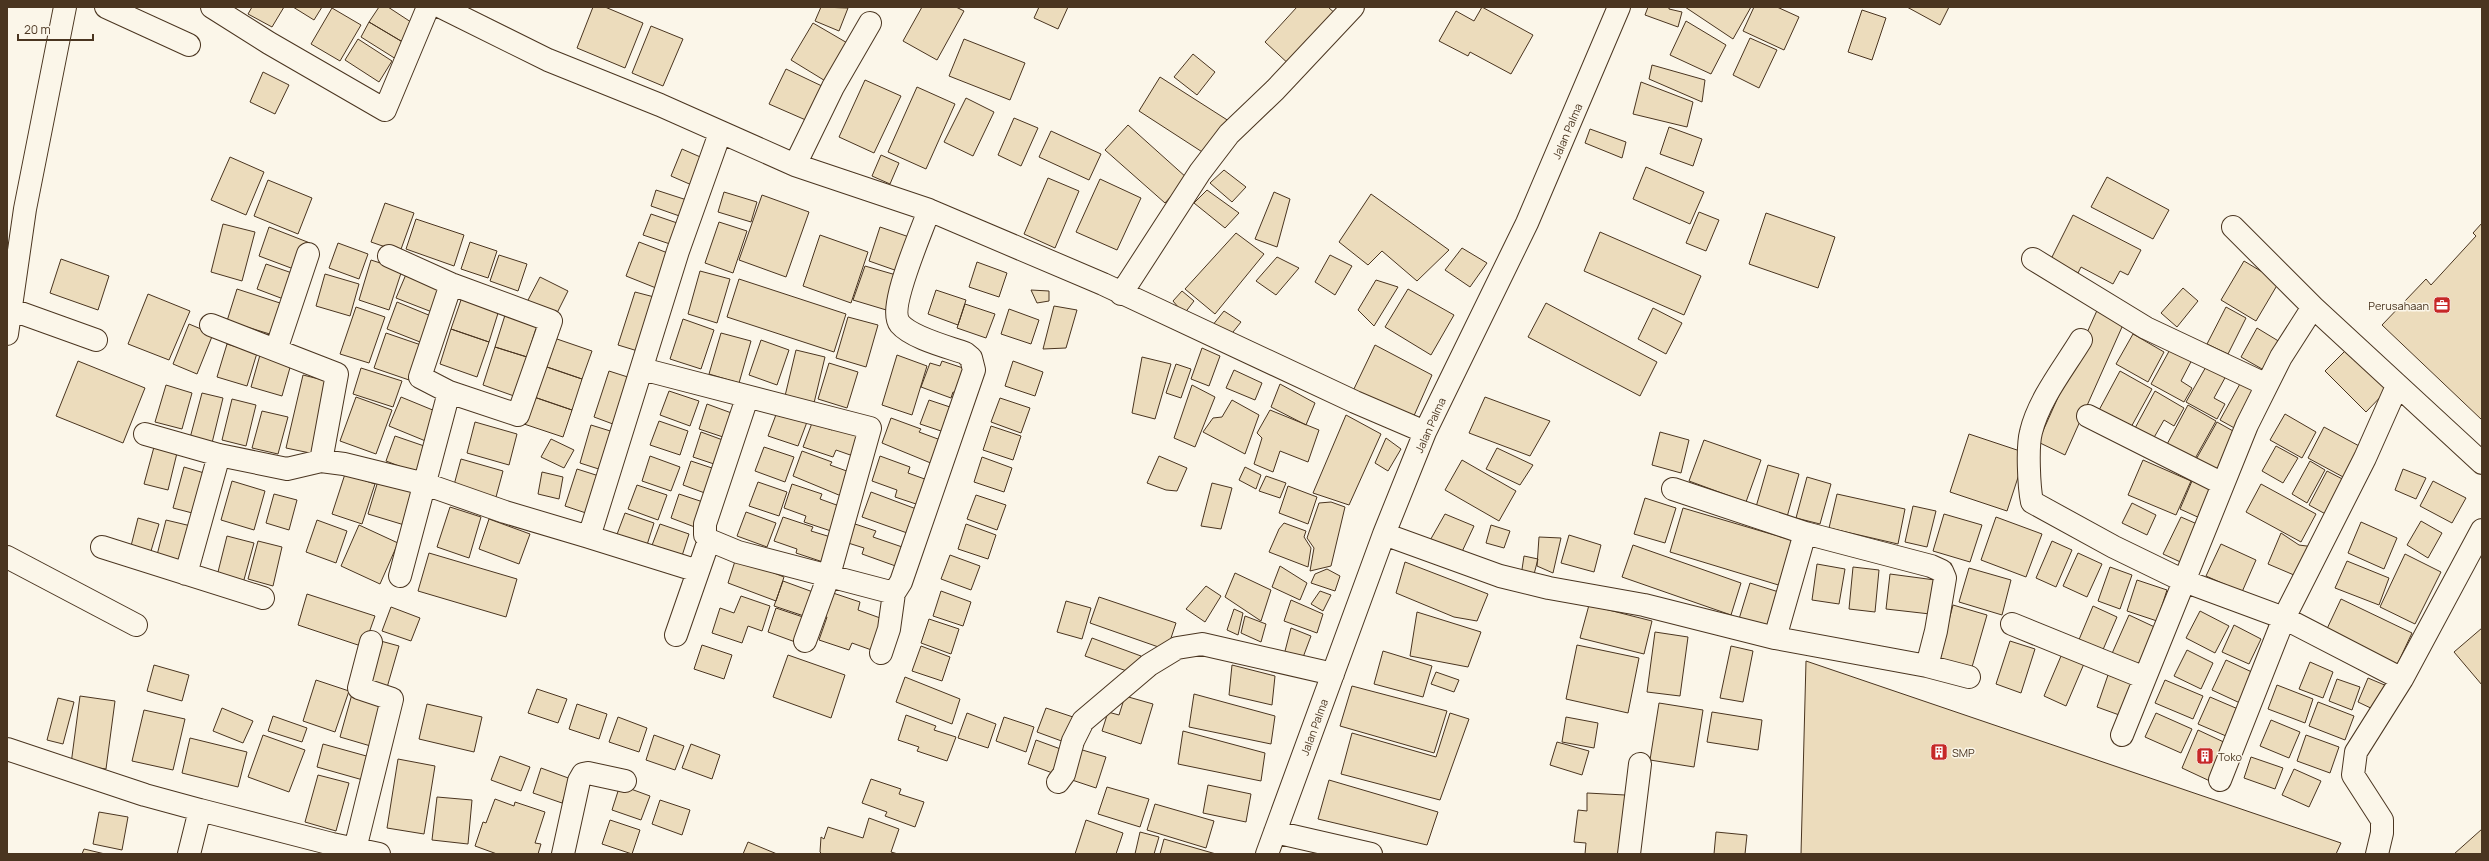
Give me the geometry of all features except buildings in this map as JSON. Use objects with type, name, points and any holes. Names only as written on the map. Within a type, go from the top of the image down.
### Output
[{"type":"street","points":[[7,334],[9,309],[25,209],[65,7]]},
{"type":"street","points":[[106,7],[189,45]]},
{"type":"street","points":[[212,7],[269,43],[385,110],[428,7]]},
{"type":"street","points":[[442,7],[548,60],[660,106],[795,165],[929,210],[1121,294],[1355,402],[1425,432]]},
{"type":"street","points":[[1121,294],[1200,172],[1228,134],[1276,90],[1353,7]]},
{"type":"street","name":"Jalan Palma","points":[[1267,854],[1384,534],[1425,432],[1527,223],[1619,7]]},
{"type":"street","points":[[795,165],[833,87],[870,23]]},
{"type":"street","points":[[589,537],[676,259],[720,133]]},
{"type":"street","points":[[881,653],[889,629],[894,593],[901,582],[974,370],[971,358],[965,353],[911,332],[900,324],[896,317],[896,308],[900,289],[929,210]]},
{"type":"street","points":[[2233,228],[2313,307],[2482,463]]},
{"type":"street","points":[[276,350],[308,254]]},
{"type":"street","points":[[389,256],[452,284],[551,321],[518,414],[449,392],[420,377],[452,284]]},
{"type":"street","points":[[2033,258],[2146,328],[2267,385]]},
{"type":"street","points":[[2122,735],[2247,425],[2281,357],[2313,307]]},
{"type":"street","points":[[9,309],[96,340]]},
{"type":"street","points":[[211,325],[337,374],[321,461]]},
{"type":"street","points":[[2081,340],[2045,400],[2030,432],[2029,490],[2032,502],[2114,547],[2184,581],[2284,618],[2402,679]]},
{"type":"street","points":[[642,369],[747,398],[870,428],[829,575],[805,641]]},
{"type":"street","points":[[2220,780],[2284,618],[2365,458],[2397,386]]},
{"type":"street","points":[[400,576],[426,484],[449,392]]},
{"type":"street","points":[[747,398],[705,524],[705,535],[709,540],[738,552],[894,593]]},
{"type":"street","points":[[2088,416],[2223,484]]},
{"type":"street","points":[[145,434],[219,455],[287,468],[321,461],[344,464],[426,484],[505,512],[698,571]]},
{"type":"street","points":[[186,574],[219,455]]},
{"type":"street","points":[[1673,489],[1805,533],[1931,566],[1942,571],[1945,586],[1927,666]]},
{"type":"street","points":[[2377,854],[2382,833],[2382,820],[2353,775],[2353,765],[2356,752],[2402,679],[2482,530]]},
{"type":"street","points":[[1775,638],[1805,533]]},
{"type":"street","points":[[1384,534],[1500,576],[1549,588],[1644,605],[1775,638],[1927,666],[1969,677]]},
{"type":"street","points":[[676,635],[709,540]]},
{"type":"street","points":[[102,547],[263,598]]},
{"type":"street","points":[[7,557],[136,625]]},
{"type":"street","points":[[2012,624],[2145,678]]},
{"type":"street","points":[[355,849],[392,699],[359,688],[371,642]]},
{"type":"street","points":[[1058,782],[1064,774],[1073,741],[1083,721],[1149,665],[1177,648],[1202,644],[1333,674]]},
{"type":"street","points":[[7,749],[138,793],[200,810],[379,854]]},
{"type":"street","points":[[1629,854],[1640,764]]},
{"type":"street","points":[[563,854],[579,781],[583,774],[588,773],[625,781]]},
{"type":"street","points":[[189,854],[200,810]]},
{"type":"street","points":[[1276,832],[1371,854]]},
{"type":"place","name":"Perusahaan","points":[[2442,305]]},
{"type":"place","name":"SMP","points":[[1939,752]]},
{"type":"place","name":"Toko","points":[[2205,756]]}]
